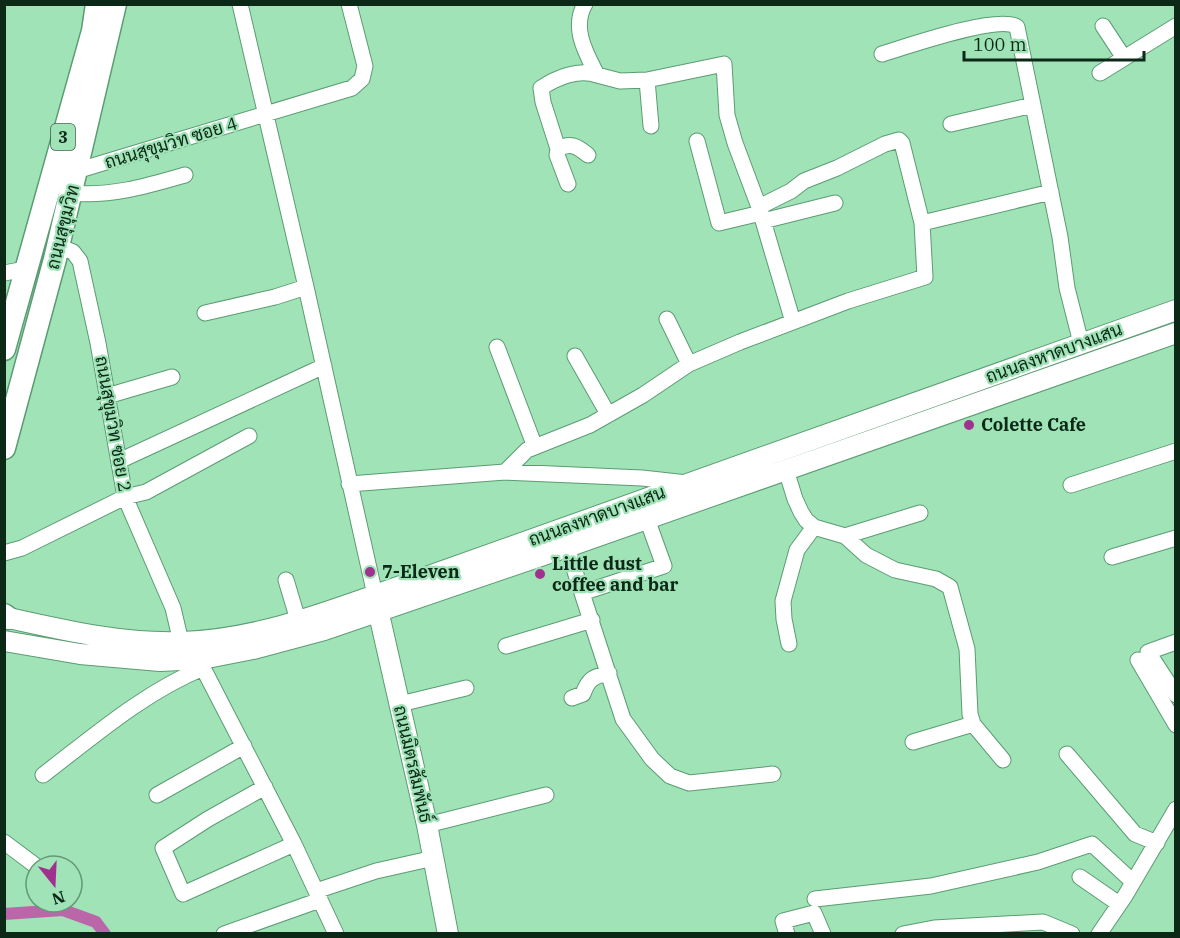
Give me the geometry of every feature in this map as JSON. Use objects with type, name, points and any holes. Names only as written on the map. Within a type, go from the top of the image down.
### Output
[{"type":"main road","name":"ถนนสุขุมวิท","points":[[4,350],[15,271],[93,31],[97,4]]},
{"type":"main road","name":"ถนนสุขุมวิท","points":[[4,448],[58,246],[115,4]]},
{"type":"main road","name":"ถนนลงหาดบางแสน","points":[[4,641],[120,659],[203,664],[324,630],[377,603],[690,483],[1176,310]]},
{"type":"main road","name":"ถนนลงหาดบางแสน","points":[[6,617],[80,633],[127,639],[181,642],[232,636],[377,603],[567,547],[1176,333]]},
{"type":"main road","name":"ถนนมิตรสัมพันธ์","points":[[377,603],[427,825],[448,933]]},
{"type":"street","points":[[240,4],[377,603]]},
{"type":"street","name":"ถนนสุขุมวิท ซอย 4","points":[[76,171],[352,88],[362,79],[365,66],[349,4]]},
{"type":"street","points":[[585,4],[579,16],[582,45],[597,75]]},
{"type":"street","points":[[882,54],[941,35],[1006,22],[1012,24],[1020,32],[1067,288],[1081,343]]},
{"type":"street","points":[[1103,26],[1124,58]]},
{"type":"street","points":[[1100,73],[1176,26]]},
{"type":"street","points":[[568,183],[557,155],[558,149],[543,102],[542,88],[554,80],[588,72],[620,81],[647,80],[724,64],[727,115],[735,144],[761,214],[793,322]]},
{"type":"street","points":[[647,80],[651,126]]},
{"type":"street","points":[[951,124],[1033,105]]},
{"type":"street","points":[[505,472],[527,450],[590,425],[643,395],[689,364],[848,301],[925,277],[922,223],[902,143],[899,140],[885,144],[837,168],[804,181],[761,214]]},
{"type":"street","points":[[697,141],[718,223],[835,203]]},
{"type":"street","points":[[558,149],[572,145],[588,155]]},
{"type":"street","points":[[71,193],[104,195],[185,176]]},
{"type":"street","points":[[922,223],[1051,192]]},
{"type":"street","name":"ถนนสุขุมวิท ซอย 2","points":[[58,246],[73,252],[80,261],[125,497],[173,608],[181,642]]},
{"type":"street","points":[[205,312],[275,297],[306,287]]},
{"type":"street","points":[[667,320],[689,364]]},
{"type":"street","points":[[497,347],[535,447]]},
{"type":"street","points":[[575,356],[608,414]]},
{"type":"street","points":[[118,461],[324,366]]},
{"type":"street","points":[[107,396],[172,377]]},
{"type":"street","points":[[4,553],[22,548],[125,497],[146,492],[249,436]]},
{"type":"street","points":[[1071,485],[1176,451]]},
{"type":"street","points":[[786,470],[795,499],[806,520],[814,527],[845,536],[866,555],[895,570],[936,579],[950,587],[967,649],[970,714],[973,724],[1003,760]]},
{"type":"street","points":[[349,484],[505,472],[642,478],[690,483]]},
{"type":"street","points":[[845,536],[920,513]]},
{"type":"street","points":[[582,593],[664,566],[647,519]]},
{"type":"street","points":[[789,644],[783,602],[797,550],[814,527]]},
{"type":"street","points":[[1112,557],[1176,538]]},
{"type":"street","points":[[567,547],[623,719],[652,759],[670,776],[689,783],[772,774]]},
{"type":"street","points":[[286,580],[298,620]]},
{"type":"street","points":[[506,646],[592,620]]},
{"type":"street","points":[[1176,642],[1148,652],[1176,695]]},
{"type":"street","points":[[1138,660],[1176,725]]},
{"type":"street","points":[[43,775],[132,706],[203,664],[294,843],[336,933]]},
{"type":"street","points":[[572,698],[583,694],[588,681],[595,676],[609,673]]},
{"type":"street","points":[[399,704],[466,688]]},
{"type":"street","points":[[913,742],[973,724]]},
{"type":"street","points":[[158,795],[244,746]]},
{"type":"street","points":[[1068,754],[1135,834],[1156,843]]},
{"type":"street","points":[[265,787],[163,848],[183,894],[294,843]]},
{"type":"street","points":[[427,825],[546,795]]},
{"type":"street","points":[[1099,933],[1176,809]]},
{"type":"street","points":[[4,842],[24,857]]},
{"type":"street","points":[[815,899],[931,886],[1038,862],[1092,844],[1132,881]]},
{"type":"street","points":[[224,933],[376,871],[434,858]]},
{"type":"street","points":[[1080,877],[1119,904]]},
{"type":"street","points":[[787,933],[783,921],[814,914],[823,933]]},
{"type":"street","points":[[903,933],[934,928],[1000,929],[1043,922],[1072,933]]},
{"type":"waterway","points":[[4,914],[63,910],[96,922],[105,934]]},
{"type":"place","name":"Colette Cafe","points":[[969,425]]},
{"type":"place","name":"7-Eleven","points":[[370,572]]},
{"type":"place","name":"Little dust coffee and bar","points":[[540,574]]}]
